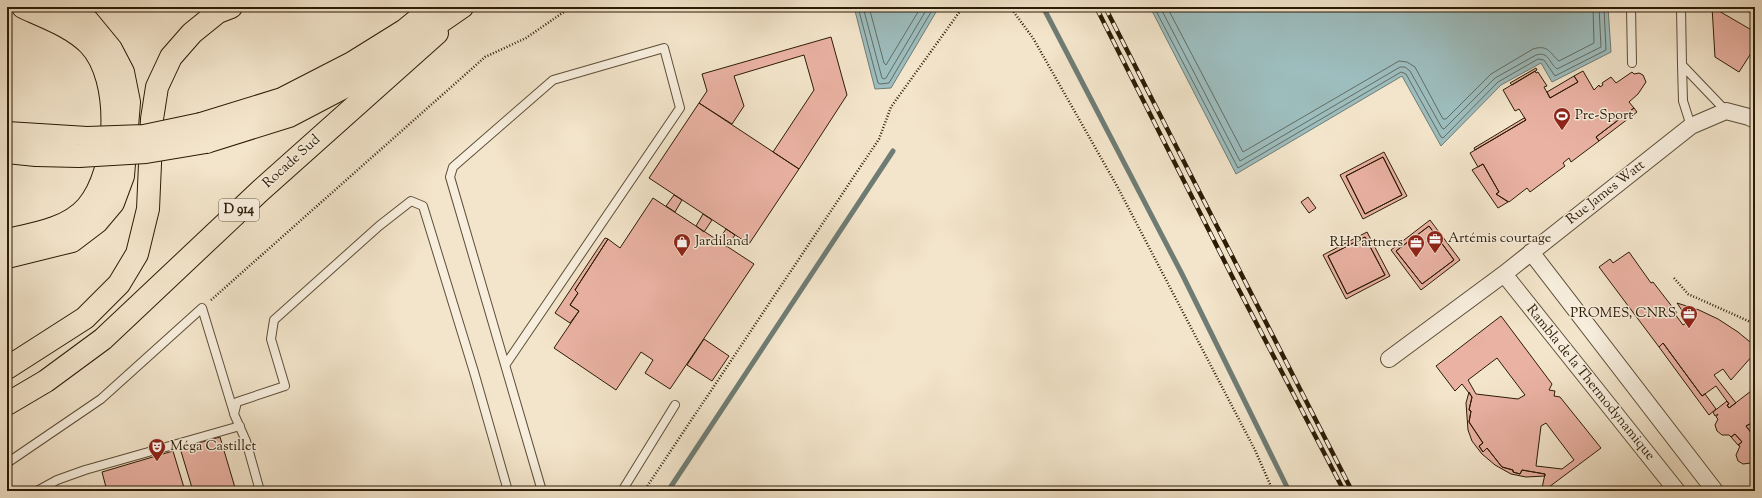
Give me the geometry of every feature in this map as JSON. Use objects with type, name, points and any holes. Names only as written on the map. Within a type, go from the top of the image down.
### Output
[{"type":"main road","points":[[7,240],[66,224],[87,207],[103,181],[110,149],[113,120],[111,91],[103,67],[90,45],[73,30],[23,7]]},
{"type":"main road","points":[[7,257],[72,241],[97,222],[113,203],[123,176],[128,102],[123,72],[111,49],[88,21],[61,7]]},
{"type":"main road","points":[[7,368],[86,318],[119,284],[137,254],[148,209],[152,118],[157,87],[171,57],[192,32],[218,12],[231,7]]},
{"type":"main road","name":"D 914","points":[[203,133],[282,99],[352,63],[405,30],[433,7]]},
{"type":"main road","name":"D 914","points":[[7,152],[36,155],[144,136],[203,133],[289,116],[352,83],[463,7]]},
{"type":"main road","name":"Rocade Sud","points":[[7,404],[46,382],[104,339],[260,191],[463,7]]},
{"type":"main road","name":"D 914","points":[[7,132],[83,147]]},
{"type":"street","points":[[1726,111],[1750,117],[1755,120]]},
{"type":"street","name":"Rue James Watt","points":[[1389,359],[1504,274],[1691,126],[1726,111]]},
{"type":"street","points":[[1531,252],[1715,491]]},
{"type":"street","name":"Rambla de la Thermodynamique","points":[[1504,274],[1677,491]]},
{"type":"lane","points":[[1631,7],[1632,63]]},
{"type":"lane","points":[[1681,7],[1683,101],[1691,126]]},
{"type":"lane","points":[[1749,7],[1755,10]]},
{"type":"lane","points":[[506,364],[680,108],[664,48],[553,80],[453,167],[450,177],[542,491]]},
{"type":"lane","points":[[1682,65],[1726,111]]},
{"type":"lane","points":[[234,414],[237,402],[285,386],[271,339],[274,320],[379,226],[412,201],[423,206],[474,372],[508,491]]},
{"type":"lane","points":[[7,463],[102,399],[202,308],[234,414],[246,441],[260,491]]},
{"type":"lane","points":[[622,491],[674,405]]},
{"type":"lane","points":[[37,491],[57,480],[84,470],[240,426]]},
{"type":"path","points":[[202,308],[485,57],[526,38],[570,7]]},
{"type":"path","points":[[644,491],[879,139],[891,106],[963,7]]},
{"type":"path","points":[[1010,7],[1033,38],[1117,186],[1254,450],[1273,491]]},
{"type":"path","points":[[1674,278],[1688,294],[1755,324]]},
{"type":"water","points":[[854,7],[939,7],[891,88],[875,89]]},
{"type":"water","points":[[1150,7],[1608,7],[1611,52],[1552,82],[1541,63],[1501,85],[1441,146],[1402,76],[1236,174]]},
{"type":"building","points":[[1712,7],[1755,32],[1755,47],[1739,72],[1715,57]]},
{"type":"building","points":[[831,37],[847,95],[799,169],[773,152],[814,90],[804,55],[734,76],[744,106],[732,124],[699,103],[707,91],[702,74]]},
{"type":"building","points":[[1536,68],[1537,70],[1512,85],[1510,83]]},
{"type":"building","points":[[1535,71],[1536,73],[1538,72],[1547,86],[1544,87],[1550,98],[1578,82],[1574,76],[1583,71],[1594,90],[1599,85],[1600,87],[1603,85],[1602,83],[1611,77],[1616,83],[1632,72],[1634,74],[1639,73],[1643,75],[1646,82],[1638,94],[1629,102],[1634,108],[1596,137],[1599,141],[1571,162],[1569,158],[1563,163],[1565,166],[1530,192],[1527,188],[1509,202],[1496,194],[1499,192],[1483,164],[1478,167],[1470,153],[1526,120],[1519,109],[1515,111],[1503,90]]},
{"type":"building","points":[[1574,76],[1578,82],[1550,98],[1547,92]]},
{"type":"building","points":[[699,103],[799,169],[749,244],[649,178]]},
{"type":"building","points":[[1634,108],[1637,112],[1599,141],[1596,137]]},
{"type":"building","points":[[1524,118],[1526,120],[1475,150],[1474,148]]},
{"type":"building","points":[[1384,152],[1407,196],[1363,219],[1340,175]],"holes":[[[1383,157],[1402,195],[1365,214],[1346,176]]]},
{"type":"building","points":[[1383,157],[1402,195],[1365,214],[1346,176]]},
{"type":"building","points":[[1483,164],[1499,192],[1496,194],[1508,202],[1498,208],[1472,170]]},
{"type":"building","points":[[674,195],[682,200],[675,212],[666,206]]},
{"type":"building","points":[[1308,197],[1316,208],[1309,213],[1301,202]]},
{"type":"building","points":[[653,198],[754,264],[670,389],[645,373],[653,360],[641,352],[616,390],[554,348],[579,311],[570,305],[578,293],[575,290],[608,239],[620,248]]},
{"type":"building","points":[[703,214],[712,220],[704,232],[696,226]]},
{"type":"building","points":[[1430,220],[1460,260],[1421,290],[1391,250]],"holes":[[[1429,226],[1454,260],[1422,284],[1396,251]]]},
{"type":"building","points":[[1429,226],[1454,260],[1422,284],[1396,251]]},
{"type":"building","points":[[726,229],[735,235],[727,247],[718,241]]},
{"type":"building","points":[[1367,232],[1390,276],[1346,299],[1323,255]],"holes":[[[1365,237],[1385,275],[1347,294],[1328,256]]]},
{"type":"building","points":[[1365,237],[1385,275],[1347,294],[1328,256]]},
{"type":"building","points":[[605,238],[608,239],[575,290],[578,293],[570,305],[579,311],[570,323],[555,313]]},
{"type":"building","name":"PROMES, CNRS","points":[[1629,252],[1651,283],[1653,282],[1677,313],[1675,314],[1683,325],[1689,321],[1677,303],[1699,310],[1718,319],[1738,332],[1755,346],[1752,351],[1755,353],[1731,380],[1723,369],[1714,375],[1736,403],[1729,408],[1727,405],[1729,404],[1716,386],[1702,396],[1663,343],[1659,347],[1599,267],[1610,259],[1613,263]]},
{"type":"building","points":[[1501,316],[1552,384],[1549,390],[1555,391],[1554,396],[1560,397],[1601,448],[1545,490],[1542,488],[1545,474],[1522,470],[1520,474],[1513,472],[1513,470],[1502,467],[1487,448],[1483,452],[1479,446],[1483,443],[1469,422],[1471,411],[1469,410],[1472,397],[1462,384],[1455,391],[1436,366]],"holes":[[[1497,358],[1525,395],[1518,399],[1476,394],[1468,380]],[[1546,423],[1574,460],[1562,469],[1536,466],[1541,426]]]},
{"type":"building","points":[[704,339],[729,356],[712,381],[687,365]]},
{"type":"building","points":[[1663,343],[1702,396],[1705,394],[1716,409],[1709,415],[1659,347]]},
{"type":"building","points":[[1755,388],[1755,421],[1746,426],[1755,438],[1755,464],[1753,466],[1751,463],[1743,464],[1738,461],[1736,455],[1740,446],[1738,445],[1742,442],[1735,434],[1731,437],[1729,435],[1722,435],[1717,431],[1715,425],[1718,419],[1716,417],[1718,414],[1715,416],[1713,412],[1727,401],[1729,408]]},
{"type":"building","points":[[1469,392],[1472,397],[1469,410],[1471,411],[1469,422],[1483,443],[1479,446],[1483,452],[1487,448],[1502,467],[1513,470],[1513,472],[1520,474],[1522,470],[1545,474],[1545,476],[1526,477],[1511,474],[1495,465],[1482,454],[1472,441],[1468,430],[1466,403]]},
{"type":"building","points":[[1752,423],[1755,427],[1755,438],[1746,426]]},
{"type":"building","points":[[1735,434],[1742,442],[1738,445],[1731,437]]},
{"type":"building","name":"Méga Castillet","points":[[220,437],[236,491],[193,491],[180,448]]},
{"type":"building","name":"Méga Castillet","points":[[173,451],[185,491],[107,491],[102,472]]},
{"type":"waterway","points":[[1043,7],[1182,274],[1289,491]]},
{"type":"waterway","points":[[668,491],[893,151]]},
{"type":"railway","points":[[1096,7],[1238,288],[1344,491]]},
{"type":"railway","points":[[1105,7],[1352,491]]},
{"type":"place","name":"Pre-Sport","points":[[1562,131]]},
{"type":"place","name":"Artémis courtage","points":[[1435,254]]},
{"type":"place","name":"Jardiland","points":[[682,257]]},
{"type":"place","name":"RH Partners","points":[[1416,258]]},
{"type":"place","name":"PROMES, CNRS","points":[[1689,329]]},
{"type":"place","name":"Méga Castillet","points":[[157,462]]}]
